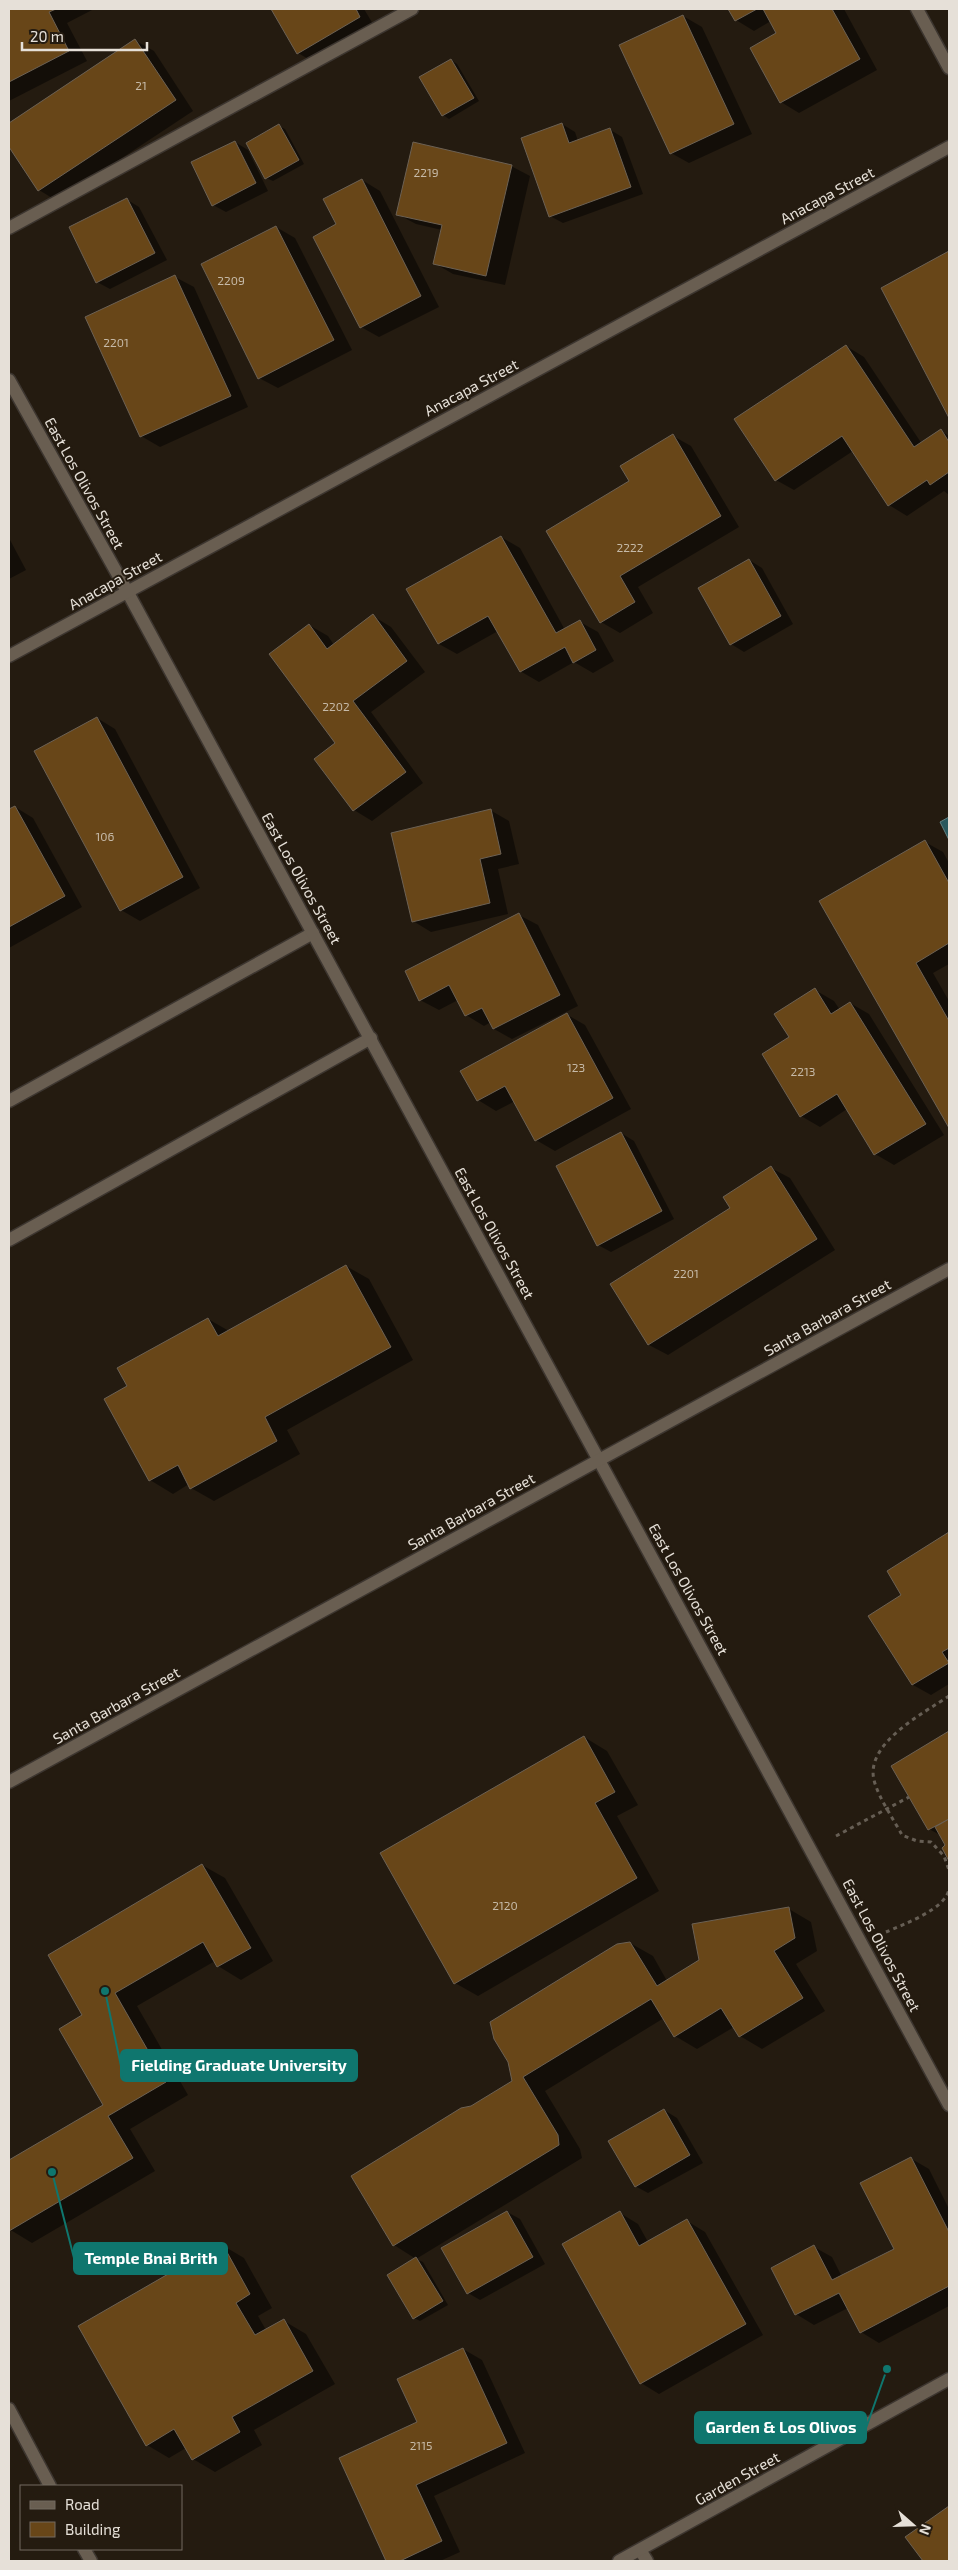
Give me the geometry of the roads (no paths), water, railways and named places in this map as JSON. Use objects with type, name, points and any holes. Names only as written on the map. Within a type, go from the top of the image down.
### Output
[{"type":"street","points":[[9,228],[412,9]]},
{"type":"street","points":[[917,9],[949,68]]},
{"type":"street","name":"Anacapa Street","points":[[9,656],[949,148]]},
{"type":"street","name":"East Los Olivos Street","points":[[9,380],[127,591],[371,1038],[949,2105]]},
{"type":"street","points":[[9,1101],[313,933]]},
{"type":"street","points":[[9,1240],[371,1038]]},
{"type":"street","name":"Santa Barbara Street","points":[[9,1782],[949,1269]]},
{"type":"street","name":"Garden Street","points":[[619,2561],[949,2379]]},
{"type":"street","points":[[9,2409],[49,2485]]},
{"type":"street","points":[[85,2550],[91,2561]]},
{"type":"street","points":[[640,2550],[647,2561]]},
{"type":"water","points":[[949,817],[949,840],[940,822]]},
{"type":"place","name":"Fielding Graduate University","points":[[105,1991]]},
{"type":"place","name":"Temple Bnai Brith","points":[[52,2172]]},
{"type":"place","name":"Garden & Los Olivos","points":[[887,2369]]}]
